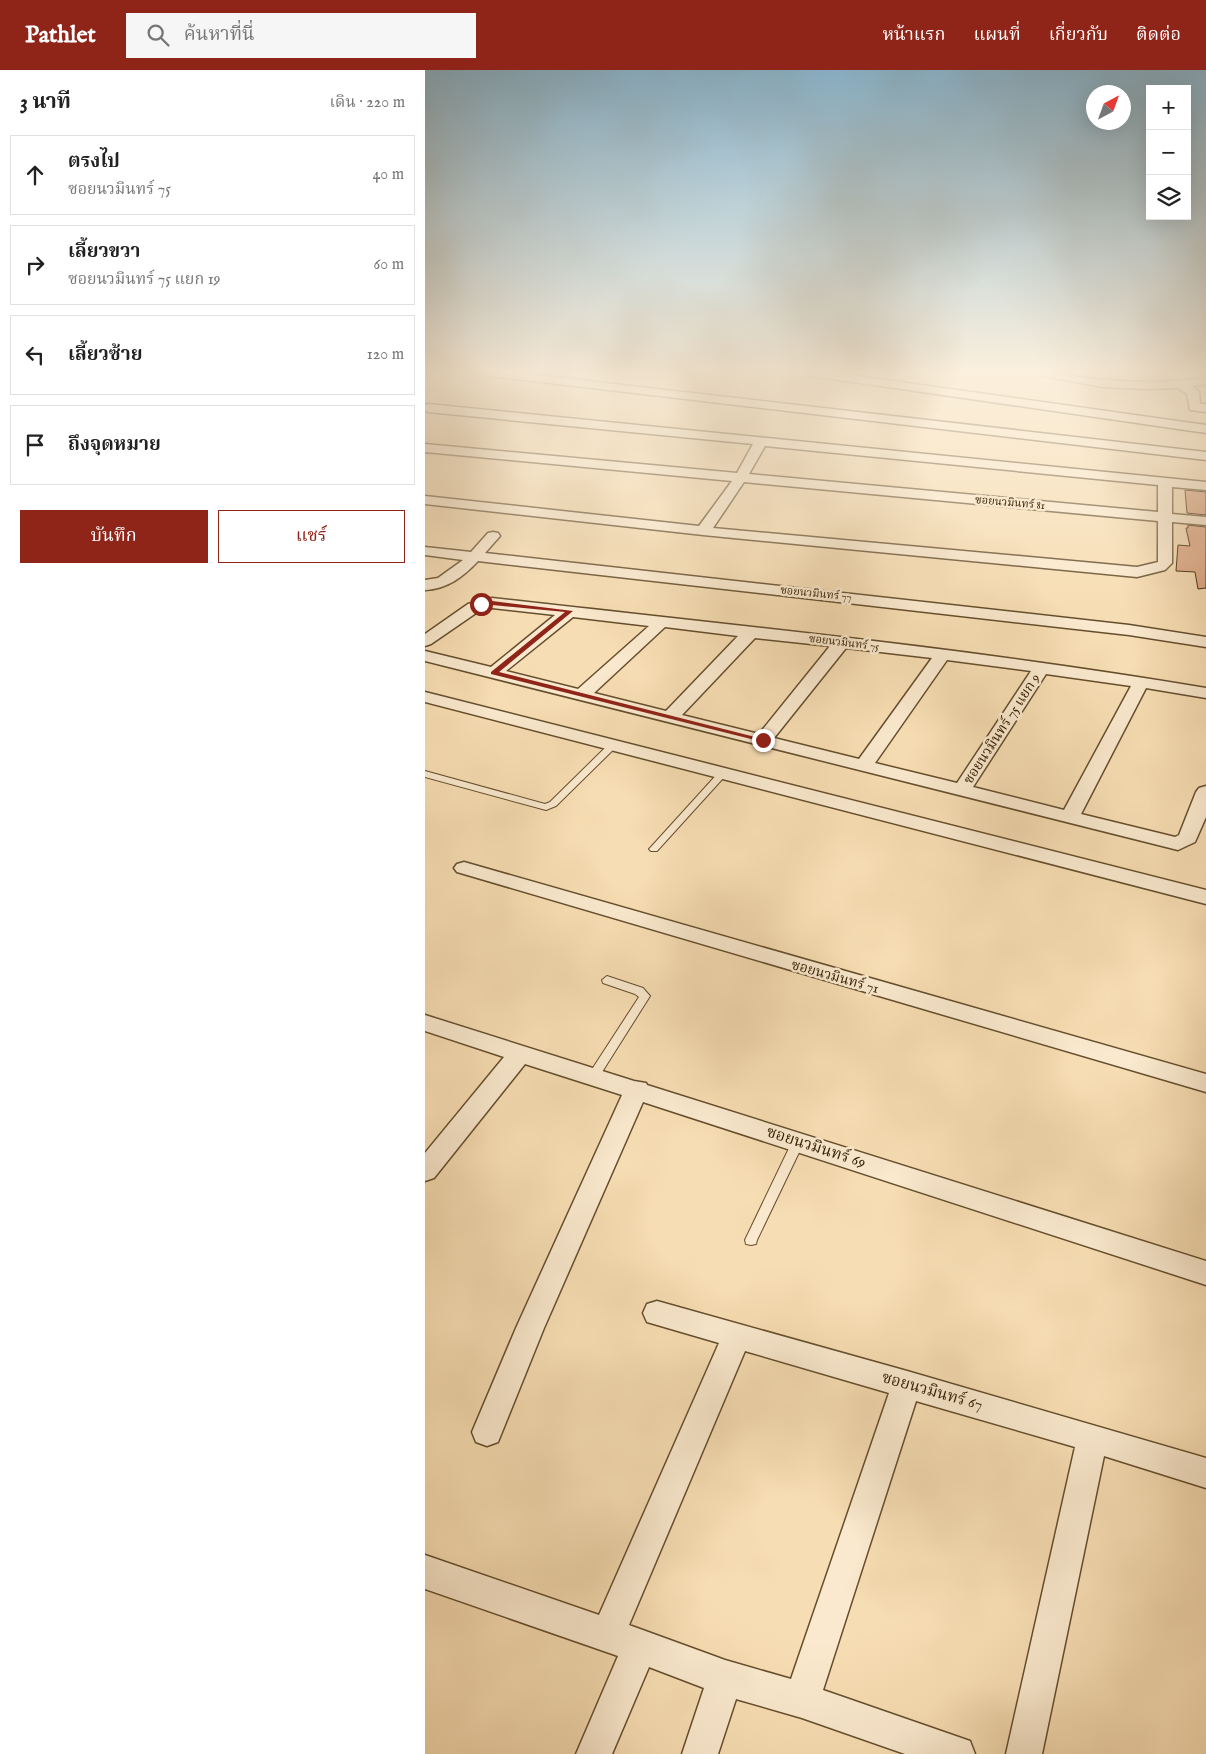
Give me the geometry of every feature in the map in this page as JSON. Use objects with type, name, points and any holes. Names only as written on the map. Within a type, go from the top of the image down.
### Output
[{"type":"street","name":"ซอยนวมินทร์ 81","points":[[463,452],[1206,521]]},
{"type":"street","points":[[703,531],[741,478],[756,452]]},
{"type":"street","points":[[858,452],[1206,486]]},
{"type":"street","points":[[1168,452],[1206,456]]},
{"type":"street","points":[[425,500],[703,531],[1137,572],[1160,567],[1165,563],[1165,482]]},
{"type":"street","points":[[425,584],[433,586],[442,582],[475,556],[493,536]]},
{"type":"street","name":"ซอยนวมินทร์ 77","points":[[425,551],[1129,630],[1206,642]]},
{"type":"street","name":"ซอยนวมินทร์ 75","points":[[426,638],[474,607],[492,603],[943,654],[1042,667],[1206,693]]},
{"type":"street","points":[[494,673],[570,611]]},
{"type":"street","points":[[582,695],[662,622]]},
{"type":"street","points":[[669,717],[751,632]]},
{"type":"street","points":[[763,740],[841,643]]},
{"type":"street","points":[[864,765],[943,654]]},
{"type":"street","points":[[425,656],[1178,844],[1188,838],[1206,792]]},
{"type":"street","name":"ซอยนวมินทร์ 75 แยก 9","points":[[962,790],[1042,667]]},
{"type":"street","points":[[1070,817],[1141,682]]},
{"type":"street","points":[[425,697],[1206,897]]},
{"type":"street","name":"ซอยนวมินทร์ 71","points":[[464,868],[1206,1083]]},
{"type":"street","name":"ซอยนวมินทร์ 69","points":[[425,1023],[519,1055],[637,1090],[1206,1273]]},
{"type":"street","points":[[425,1171],[519,1055]]},
{"type":"street","points":[[487,1432],[530,1328],[637,1090]]},
{"type":"street","name":"ซอยนวมินทร์ 67","points":[[657,1313],[907,1384],[1206,1473]]},
{"type":"street","points":[[607,1635],[737,1336]]},
{"type":"street","points":[[802,1700],[907,1384]]},
{"type":"street","points":[[1024,1754],[1092,1438]]},
{"type":"street","points":[[425,1572],[640,1646],[725,1678],[802,1700],[918,1748],[957,1754]]},
{"type":"street","points":[[594,1754],[640,1646]]},
{"type":"street","points":[[700,1754],[725,1678]]},
{"type":"lane","points":[[425,774],[546,807],[553,804],[613,745]]},
{"type":"lane","points":[[654,849],[723,773]]},
{"type":"lane","points":[[593,1077],[645,996],[639,991],[607,980]]},
{"type":"lane","points":[[751,1240],[798,1142]]},
{"type":"building","points":[[1185,490],[1206,492],[1206,515],[1187,513]]},
{"type":"building","points":[[1188,525],[1206,527],[1206,588],[1198,589],[1195,572],[1176,571],[1178,545],[1190,546],[1186,528],[1188,528]]},
{"type":"route","points":[[481,604],[492,603],[570,611],[494,673],[763,740]]}]
